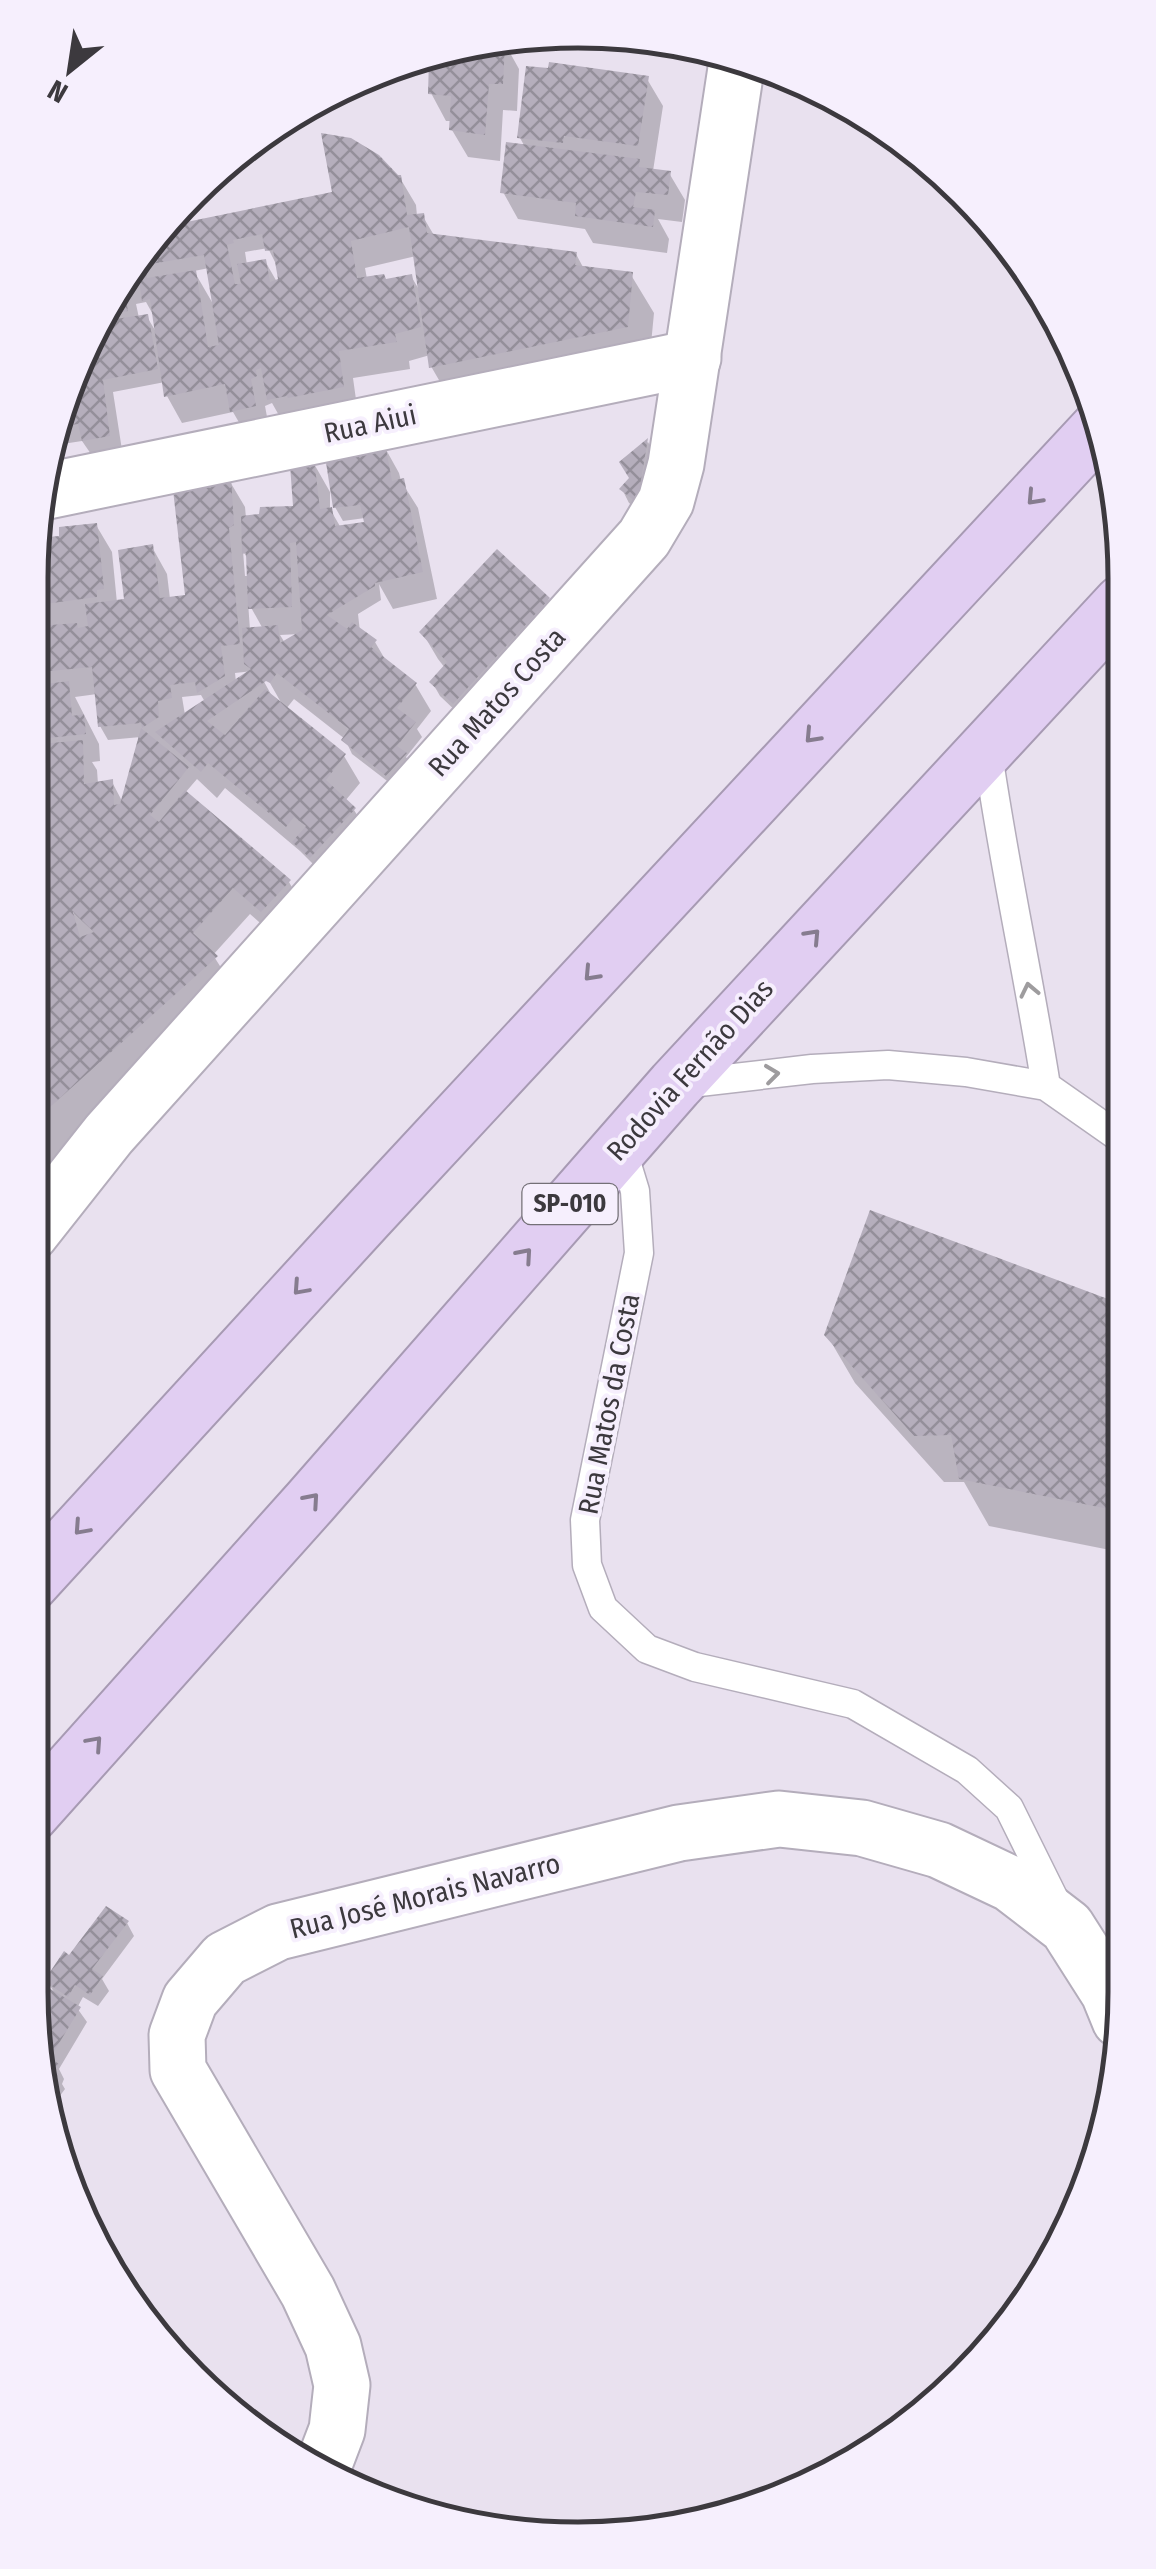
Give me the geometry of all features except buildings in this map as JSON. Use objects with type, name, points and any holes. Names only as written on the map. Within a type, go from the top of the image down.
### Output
[{"type":"highway","points":[[48,1564],[366,1216],[1089,439]]},
{"type":"highway","name":"Rodovia Fernão Dias","points":[[48,1795],[675,1085],[1108,619]]},
{"type":"street","name":"Rua Matos Costa","points":[[48,1211],[108,1134],[644,538],[666,501],[676,464],[736,72]]},
{"type":"street","name":"Rua Aiui","points":[[55,489],[693,358]]},
{"type":"street","name":"Rua José Morais Navarro","points":[[327,2458],[338,2430],[342,2384],[333,2346],[308,2292],[178,2070],[177,2034],[190,2000],[225,1959],[278,1932],[679,1834],[779,1819],[862,1828],[939,1850],[1011,1884],[1068,1927],[1108,1993]]},
{"type":"lane","points":[[987,747],[1001,846],[1046,1086]]},
{"type":"lane","points":[[675,1085],[812,1069],[888,1065],[966,1072],[1046,1086],[1108,1129]]},
{"type":"lane","name":"Rua Matos da Costa","points":[[621,1145],[635,1191],[638,1253],[585,1520],[586,1564],[602,1608],[647,1649],[695,1666],[853,1704],[967,1770],[1009,1808],[1068,1927]]}]
